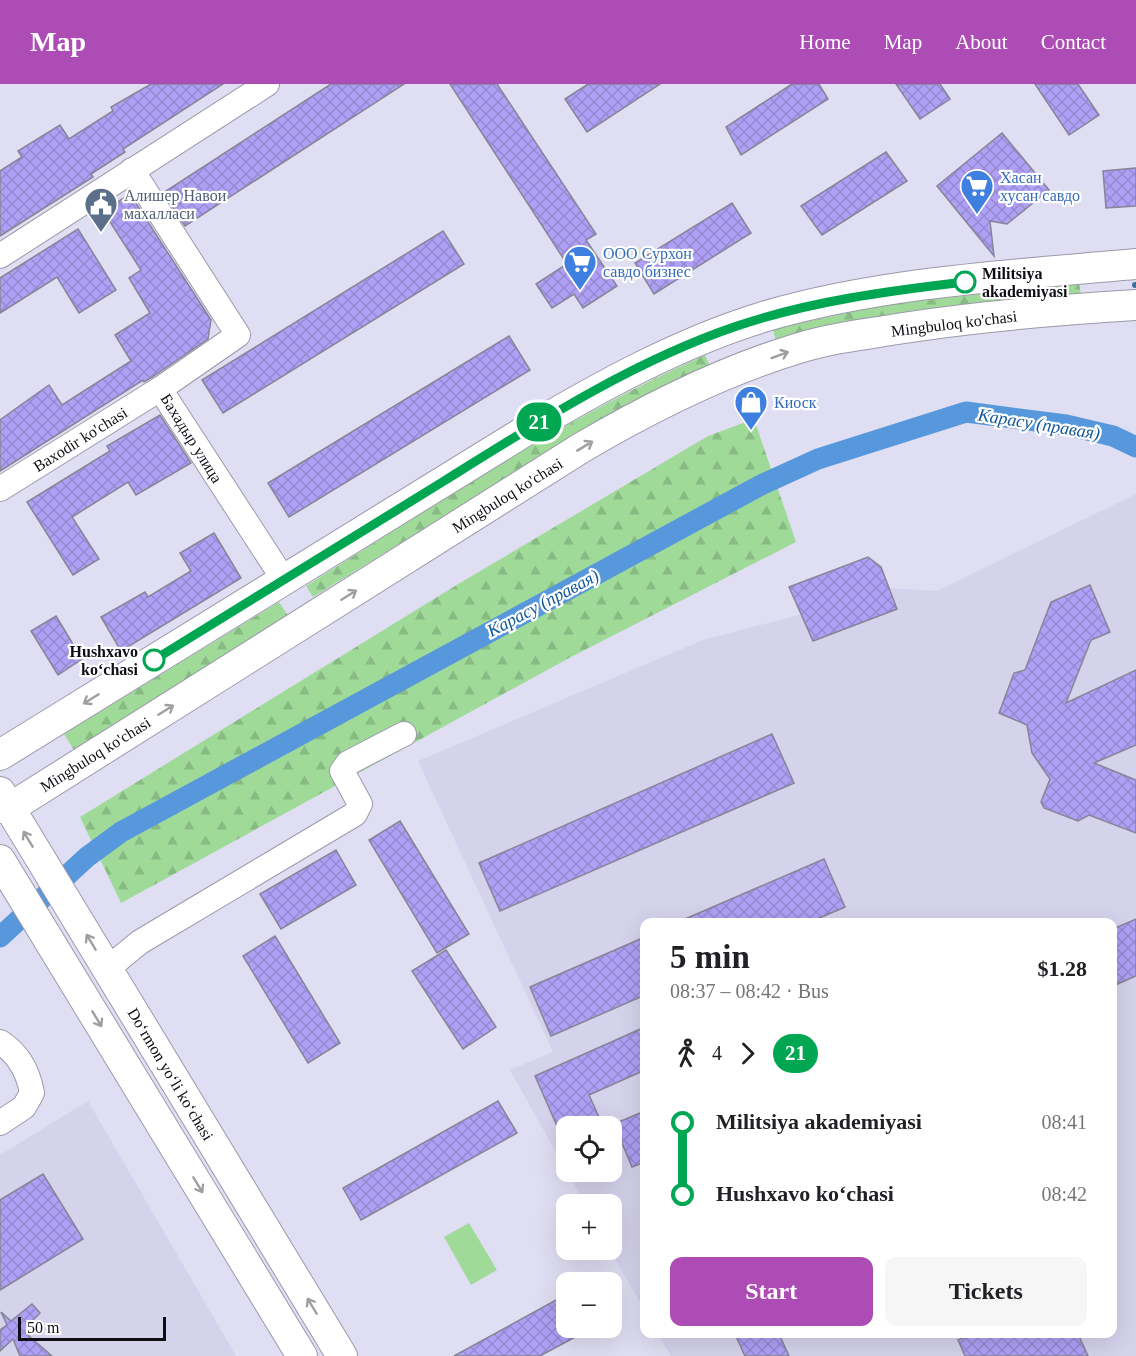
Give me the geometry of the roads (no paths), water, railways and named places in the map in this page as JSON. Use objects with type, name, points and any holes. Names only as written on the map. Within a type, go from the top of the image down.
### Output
[{"type":"main road","points":[[0,755],[566,407],[666,356],[736,326],[783,312],[860,296],[1136,264]]},
{"type":"main road","points":[[1100,267],[1105,307]]},
{"type":"main road","name":"Mingbuloq ko'chasi","points":[[3,803],[308,620],[608,432],[690,390],[795,349],[856,335],[938,322],[1136,305]]},
{"type":"main road","points":[[736,326],[751,365]]},
{"type":"main road","points":[[284,580],[308,620]]},
{"type":"main road","name":"Do‘rmon yo‘li ko‘chasi","points":[[3,803],[74,914],[342,1356]]},
{"type":"main road","name":"Do‘rmon yo‘li ko‘chasi","points":[[0,860],[302,1356]]},
{"type":"street","points":[[0,256],[267,84]]},
{"type":"street","name":"Бахадыр улица","points":[[132,170],[238,335],[160,389],[284,580]]},
{"type":"street","name":"Baxodir ko'chasi","points":[[0,489],[160,389]]},
{"type":"street","points":[[107,969],[140,942],[355,814],[360,804],[342,771],[348,763],[404,734]]},
{"type":"street","points":[[0,1042],[10,1049],[22,1064],[29,1077],[32,1093],[24,1107],[0,1123]]},
{"type":"waterway","name":"Карасу (правая)","points":[[0,937],[87,857],[121,832],[761,485],[818,459],[966,412],[1066,425],[1113,436],[1136,447]]},
{"type":"place","name":"Хасан хусан савдо","points":[[977,215]]},
{"type":"place","name":"Алишер Навои махалласи","points":[[101,233]]},
{"type":"place","name":"Militsiya akademiyasi","points":[[965,282]]},
{"type":"place","name":"ООО Сурхон савдо бизнес","points":[[580,291]]},
{"type":"place","name":"Киоск","points":[[751,431]]},
{"type":"place","name":"Hushxavo koʻchasi","points":[[154,660]]}]
